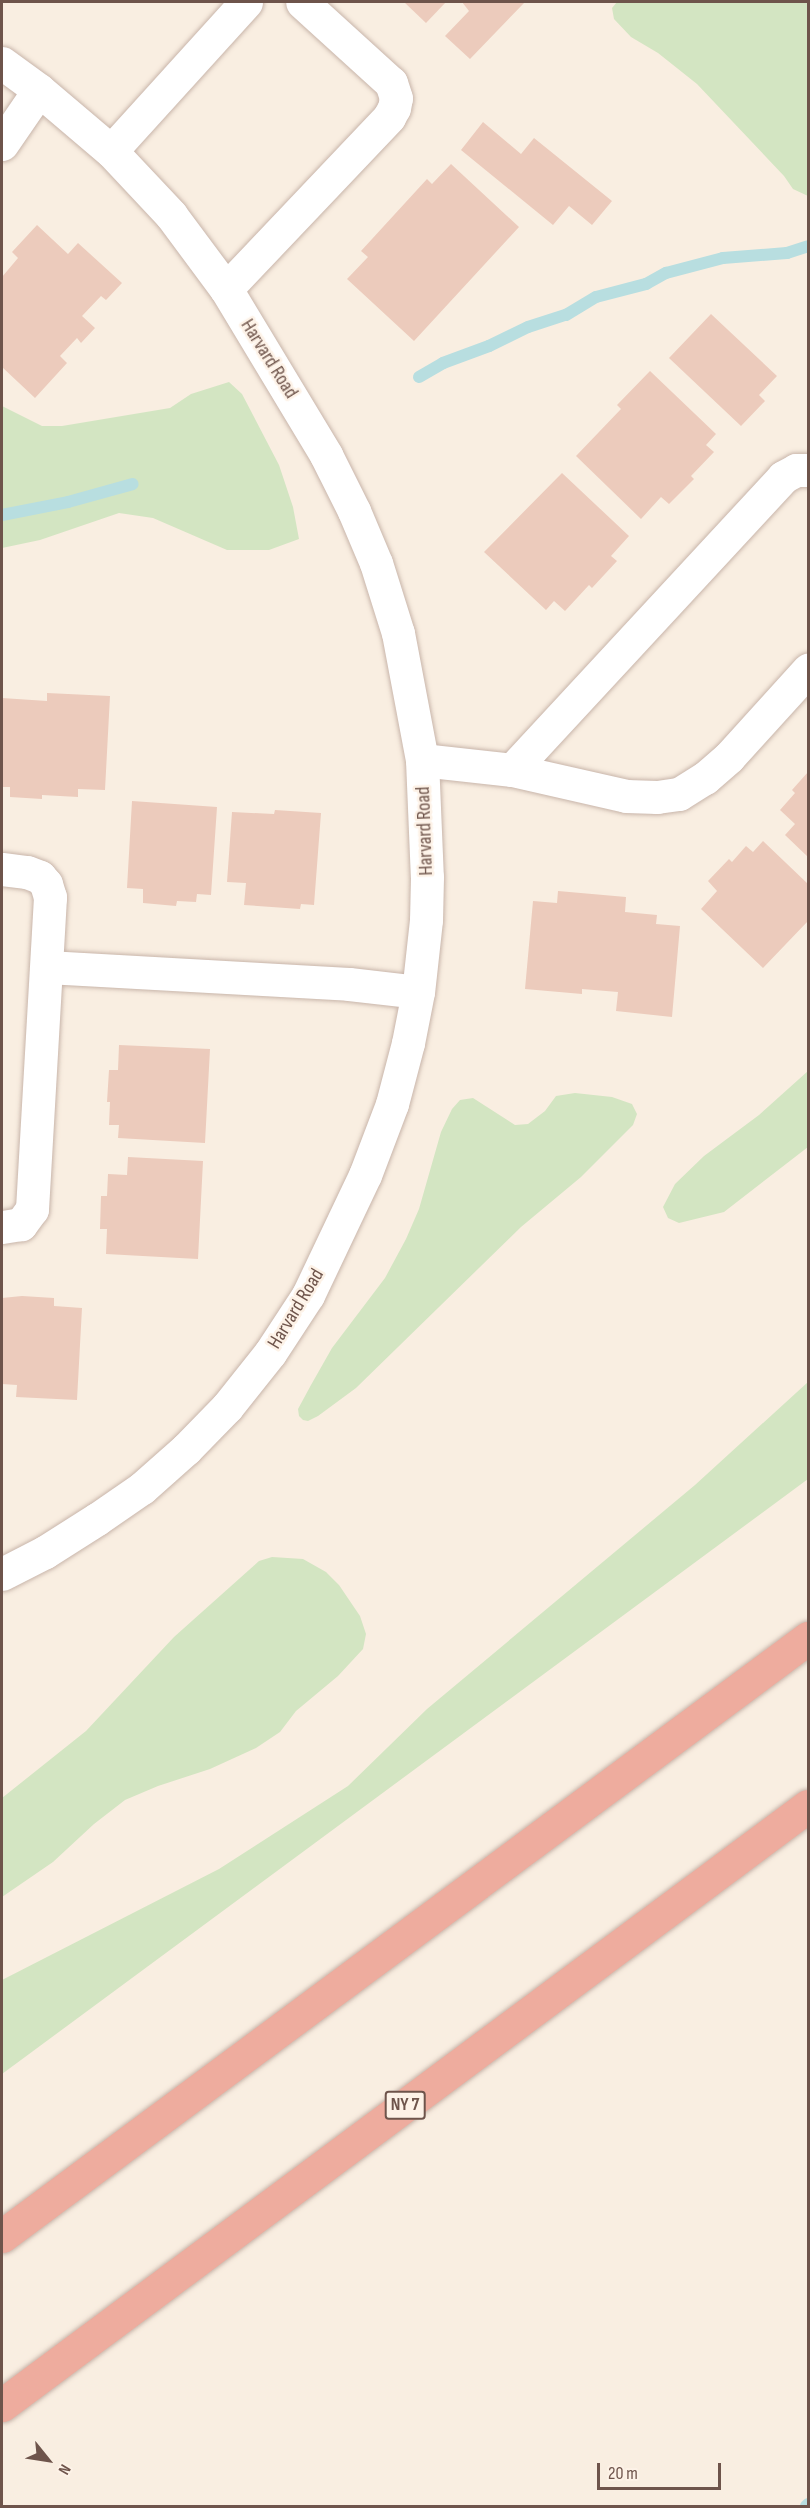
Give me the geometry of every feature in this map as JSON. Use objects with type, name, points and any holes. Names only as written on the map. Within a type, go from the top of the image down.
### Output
[{"type":"highway","points":[[2,2236],[808,1638]]},
{"type":"highway","name":"NY 7","points":[[2,2405],[808,1806]]},
{"type":"street","points":[[111,151],[246,2]]},
{"type":"street","points":[[226,290],[389,117],[394,108],[395,92],[391,83],[302,2]]},
{"type":"street","name":"Harvard Road","points":[[2,63],[39,90],[111,151],[171,215],[226,290],[326,455],[372,553],[398,633],[422,760],[427,888],[418,992],[392,1104],[366,1175],[308,1295],[270,1353],[227,1407],[186,1449],[142,1488],[45,1552],[2,1574]]},
{"type":"street","points":[[2,144],[39,90]]},
{"type":"street","points":[[512,770],[783,477],[796,470],[808,470]]},
{"type":"street","points":[[422,760],[512,770],[626,796],[657,797],[679,794],[705,778],[723,762],[808,670]]},
{"type":"street","points":[[2,869],[32,873],[46,884],[50,897],[32,1209],[21,1224],[2,1227]]},
{"type":"street","points":[[47,967],[349,984],[418,992]]},
{"type":"green space","points":[[617,2],[808,2],[808,196],[793,189],[784,176],[697,84],[658,53],[631,37],[614,19],[612,8]]},
{"type":"green space","points":[[229,382],[242,394],[279,465],[293,507],[299,539],[269,550],[227,550],[153,518],[119,513],[40,540],[2,548],[2,406],[42,426],[62,426],[170,408],[191,394]]},
{"type":"green space","points":[[808,1071],[808,1147],[724,1212],[679,1223],[668,1218],[663,1207],[675,1184],[704,1156],[759,1115]]},
{"type":"green space","points":[[575,1093],[612,1097],[632,1104],[637,1114],[633,1125],[581,1177],[521,1227],[356,1388],[318,1416],[308,1421],[303,1420],[299,1416],[298,1409],[332,1348],[385,1278],[406,1239],[419,1209],[441,1132],[452,1109],[460,1100],[473,1098],[515,1125],[528,1124],[545,1111],[556,1096]]},
{"type":"green space","points":[[808,1382],[808,1479],[2,2074],[2,1980],[219,1869],[348,1786],[427,1709],[695,1485]]},
{"type":"green space","points":[[272,1557],[303,1559],[326,1572],[339,1585],[360,1616],[366,1634],[363,1649],[338,1676],[296,1711],[280,1732],[256,1748],[210,1769],[158,1786],[125,1800],[94,1824],[53,1862],[2,1897],[2,1798],[86,1731],[174,1637],[259,1561]]},
{"type":"building","points":[[404,2],[446,2],[426,23]]},
{"type":"building","points":[[462,2],[525,2],[470,59],[445,36],[469,11]]},
{"type":"building","points":[[483,122],[521,154],[534,138],[612,201],[592,225],[569,206],[553,225],[461,150]]},
{"type":"building","points":[[451,164],[519,227],[414,341],[347,279],[368,257],[361,251],[427,179],[432,184]]},
{"type":"building","points":[[37,225],[68,254],[78,243],[122,283],[106,300],[101,296],[82,316],[95,328],[81,343],[77,338],[60,356],[67,363],[35,398],[2,367],[2,277],[18,258],[12,252]]},
{"type":"building","points":[[711,314],[777,376],[759,395],[765,401],[741,426],[669,358]]},
{"type":"building","points":[[650,371],[716,434],[706,445],[714,452],[691,476],[694,479],[669,504],[661,497],[641,519],[576,456],[621,409],[617,405]]},
{"type":"building","points":[[562,473],[629,536],[611,556],[617,561],[592,588],[589,585],[565,611],[554,601],[546,610],[484,552]]},
{"type":"building","points":[[47,693],[110,696],[105,790],[78,789],[78,797],[42,795],[42,799],[10,797],[10,787],[2,787],[2,698],[47,701]]},
{"type":"building","points":[[808,772],[808,857],[785,835],[795,824],[780,810],[795,793],[792,790]]},
{"type":"building","points":[[132,801],[217,807],[211,895],[197,894],[196,902],[177,901],[176,906],[143,903],[143,889],[127,888]]},
{"type":"building","points":[[275,810],[321,813],[314,905],[301,904],[300,909],[244,905],[246,883],[227,882],[232,812],[274,814]]},
{"type":"building","points":[[763,841],[808,884],[808,921],[763,968],[701,909],[717,891],[708,881],[729,859],[732,862],[746,846],[753,852]]},
{"type":"building","points":[[558,891],[626,897],[625,912],[657,915],[656,924],[680,926],[672,1017],[616,1011],[618,992],[582,989],[582,994],[525,989],[533,901],[557,903]]},
{"type":"building","points":[[119,1045],[210,1049],[205,1143],[118,1138],[119,1125],[109,1125],[110,1102],[107,1102],[109,1070],[118,1070]]},
{"type":"building","points":[[128,1157],[203,1161],[198,1259],[106,1254],[107,1229],[100,1229],[101,1196],[107,1196],[108,1174],[127,1175]]},
{"type":"building","points":[[22,1296],[54,1298],[54,1306],[82,1308],[77,1400],[16,1397],[17,1385],[2,1384],[2,1298]]},
{"type":"waterway","points":[[419,377],[443,363],[489,346],[528,327],[566,315],[596,297],[646,284],[666,273],[723,258],[787,253],[808,246]]},
{"type":"waterway","points":[[2,515],[68,502],[133,484]]}]
